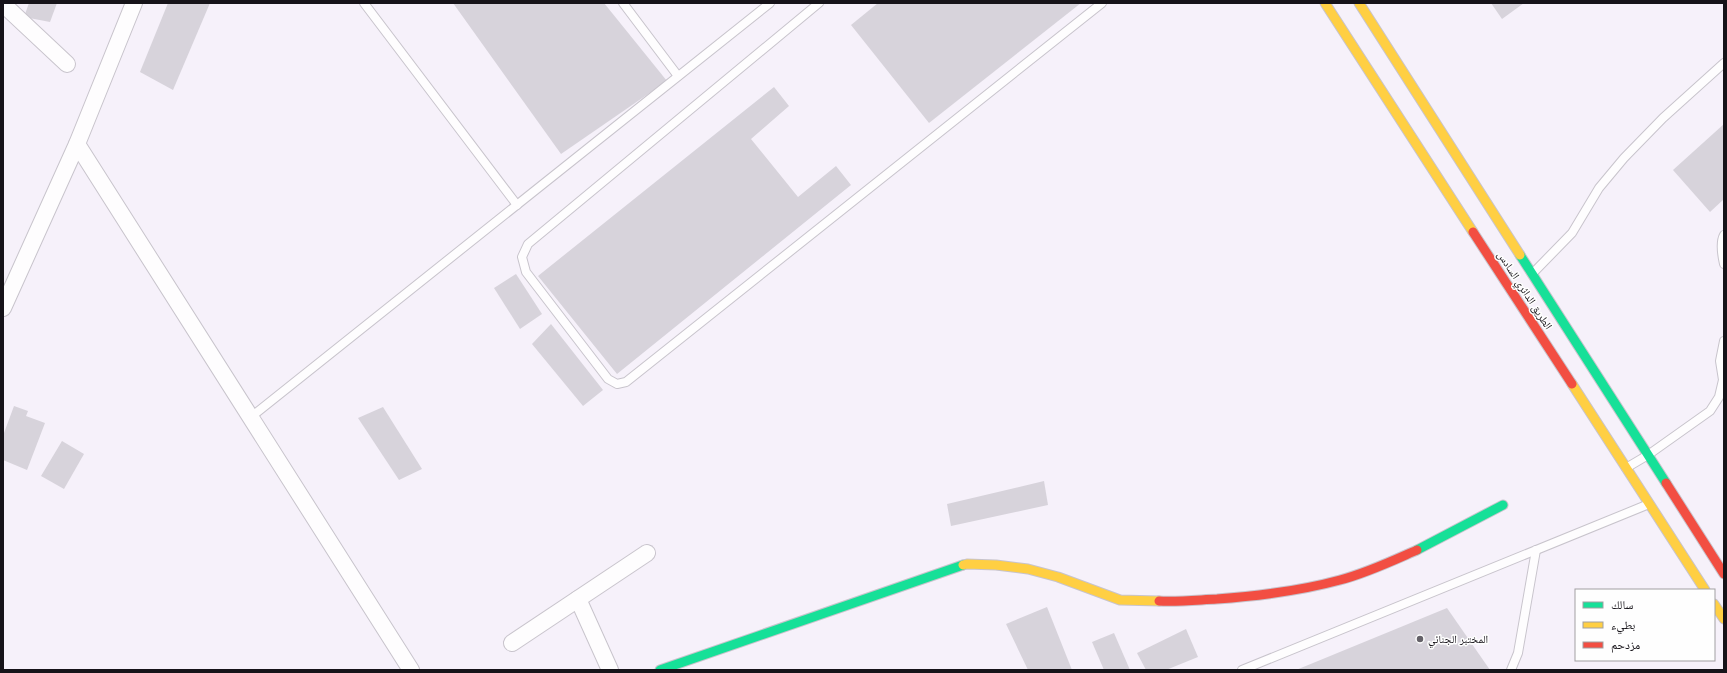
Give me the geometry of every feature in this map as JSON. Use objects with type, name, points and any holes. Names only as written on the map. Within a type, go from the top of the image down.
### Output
[{"type":"main road","name":"الطريق الدائري السادس","points":[[1325,3],[1704,589]]},
{"type":"main road","name":"الطريق الدائري السادس","points":[[1359,3],[1724,574]]},
{"type":"main road","points":[[660,670],[967,564],[996,565],[1028,569],[1058,577],[1120,600],[1175,602],[1242,597],[1302,589],[1348,578],[1427,545],[1502,505]]},
{"type":"main road","points":[[1715,606],[1724,619]]},
{"type":"street","points":[[3,308],[77,144],[134,3]]},
{"type":"street","points":[[3,4],[67,64]]},
{"type":"street","points":[[77,144],[411,670]]},
{"type":"street","points":[[512,643],[647,553]]},
{"type":"street","points":[[578,599],[610,670]]},
{"type":"lane","points":[[364,3],[517,205]]},
{"type":"lane","points":[[623,3],[678,76]]},
{"type":"lane","points":[[251,417],[770,3]]},
{"type":"lane","points":[[819,3],[528,244],[522,257],[526,272],[608,379],[617,384],[626,382],[1102,3]]},
{"type":"lane","points":[[1532,274],[1572,233],[1599,188],[1624,158],[1663,118],[1724,63]]},
{"type":"lane","points":[[1724,234],[1722,237],[1722,256],[1724,264]]},
{"type":"lane","points":[[1626,468],[1648,455],[1710,411],[1719,397],[1723,380],[1720,361],[1724,342]]},
{"type":"lane","points":[[1242,670],[1650,504]]},
{"type":"lane","points":[[1511,670],[1518,653],[1536,550]]},
{"type":"building","points":[[29,3],[57,3],[50,22],[24,17]]},
{"type":"building","points":[[168,3],[210,3],[173,90],[140,72]]},
{"type":"building","points":[[453,3],[604,3],[667,81],[561,154]]},
{"type":"building","points":[[878,3],[1081,3],[929,123],[851,25]]},
{"type":"building","points":[[1491,3],[1524,3],[1502,19]]},
{"type":"building","points":[[774,87],[789,106],[751,139],[798,197],[836,166],[851,185],[617,374],[538,276]]},
{"type":"building","points":[[1724,124],[1724,199],[1710,212],[1673,170]]},
{"type":"building","points":[[516,274],[542,314],[520,329],[494,288]]},
{"type":"building","points":[[551,324],[603,390],[583,406],[532,344]]},
{"type":"building","points":[[14,406],[28,411],[26,416],[45,423],[27,470],[3,460],[3,432],[4,433]]},
{"type":"building","points":[[383,407],[422,469],[399,480],[358,418]]},
{"type":"building","points":[[62,441],[84,454],[64,489],[41,476]]},
{"type":"building","points":[[1044,481],[1048,505],[951,526],[947,504]]},
{"type":"building","points":[[1047,607],[1072,670],[1028,670],[1006,624]]},
{"type":"building","name":"المختبر الجنائي","points":[[1447,608],[1490,670],[1296,670]]},
{"type":"building","points":[[1186,629],[1198,657],[1166,670],[1146,670],[1137,653]]},
{"type":"building","points":[[1114,633],[1130,670],[1104,670],[1092,642]]},
{"type":"traffic: fast","points":[[1520,255],[1666,483]]},
{"type":"traffic: fast","points":[[1417,550],[1503,505]]},
{"type":"traffic: fast","points":[[660,670],[963,565]]},
{"type":"traffic: slow","points":[[1325,3],[1473,232]]},
{"type":"traffic: slow","points":[[1359,3],[1520,255]]},
{"type":"traffic: slow","points":[[1572,384],[1704,589]]},
{"type":"traffic: slow","points":[[963,565],[996,565],[1028,569],[1058,577],[1120,600],[1159,601]]},
{"type":"traffic: slow","points":[[1715,606],[1724,619]]},
{"type":"traffic: jam","points":[[1473,232],[1572,384]]},
{"type":"traffic: jam","points":[[1666,483],[1724,574]]},
{"type":"traffic: jam","points":[[1159,601],[1232,598],[1263,595],[1310,587],[1360,574],[1417,550]]},
{"type":"place","name":"المختبر الجنائي","points":[[1420,639]]}]
